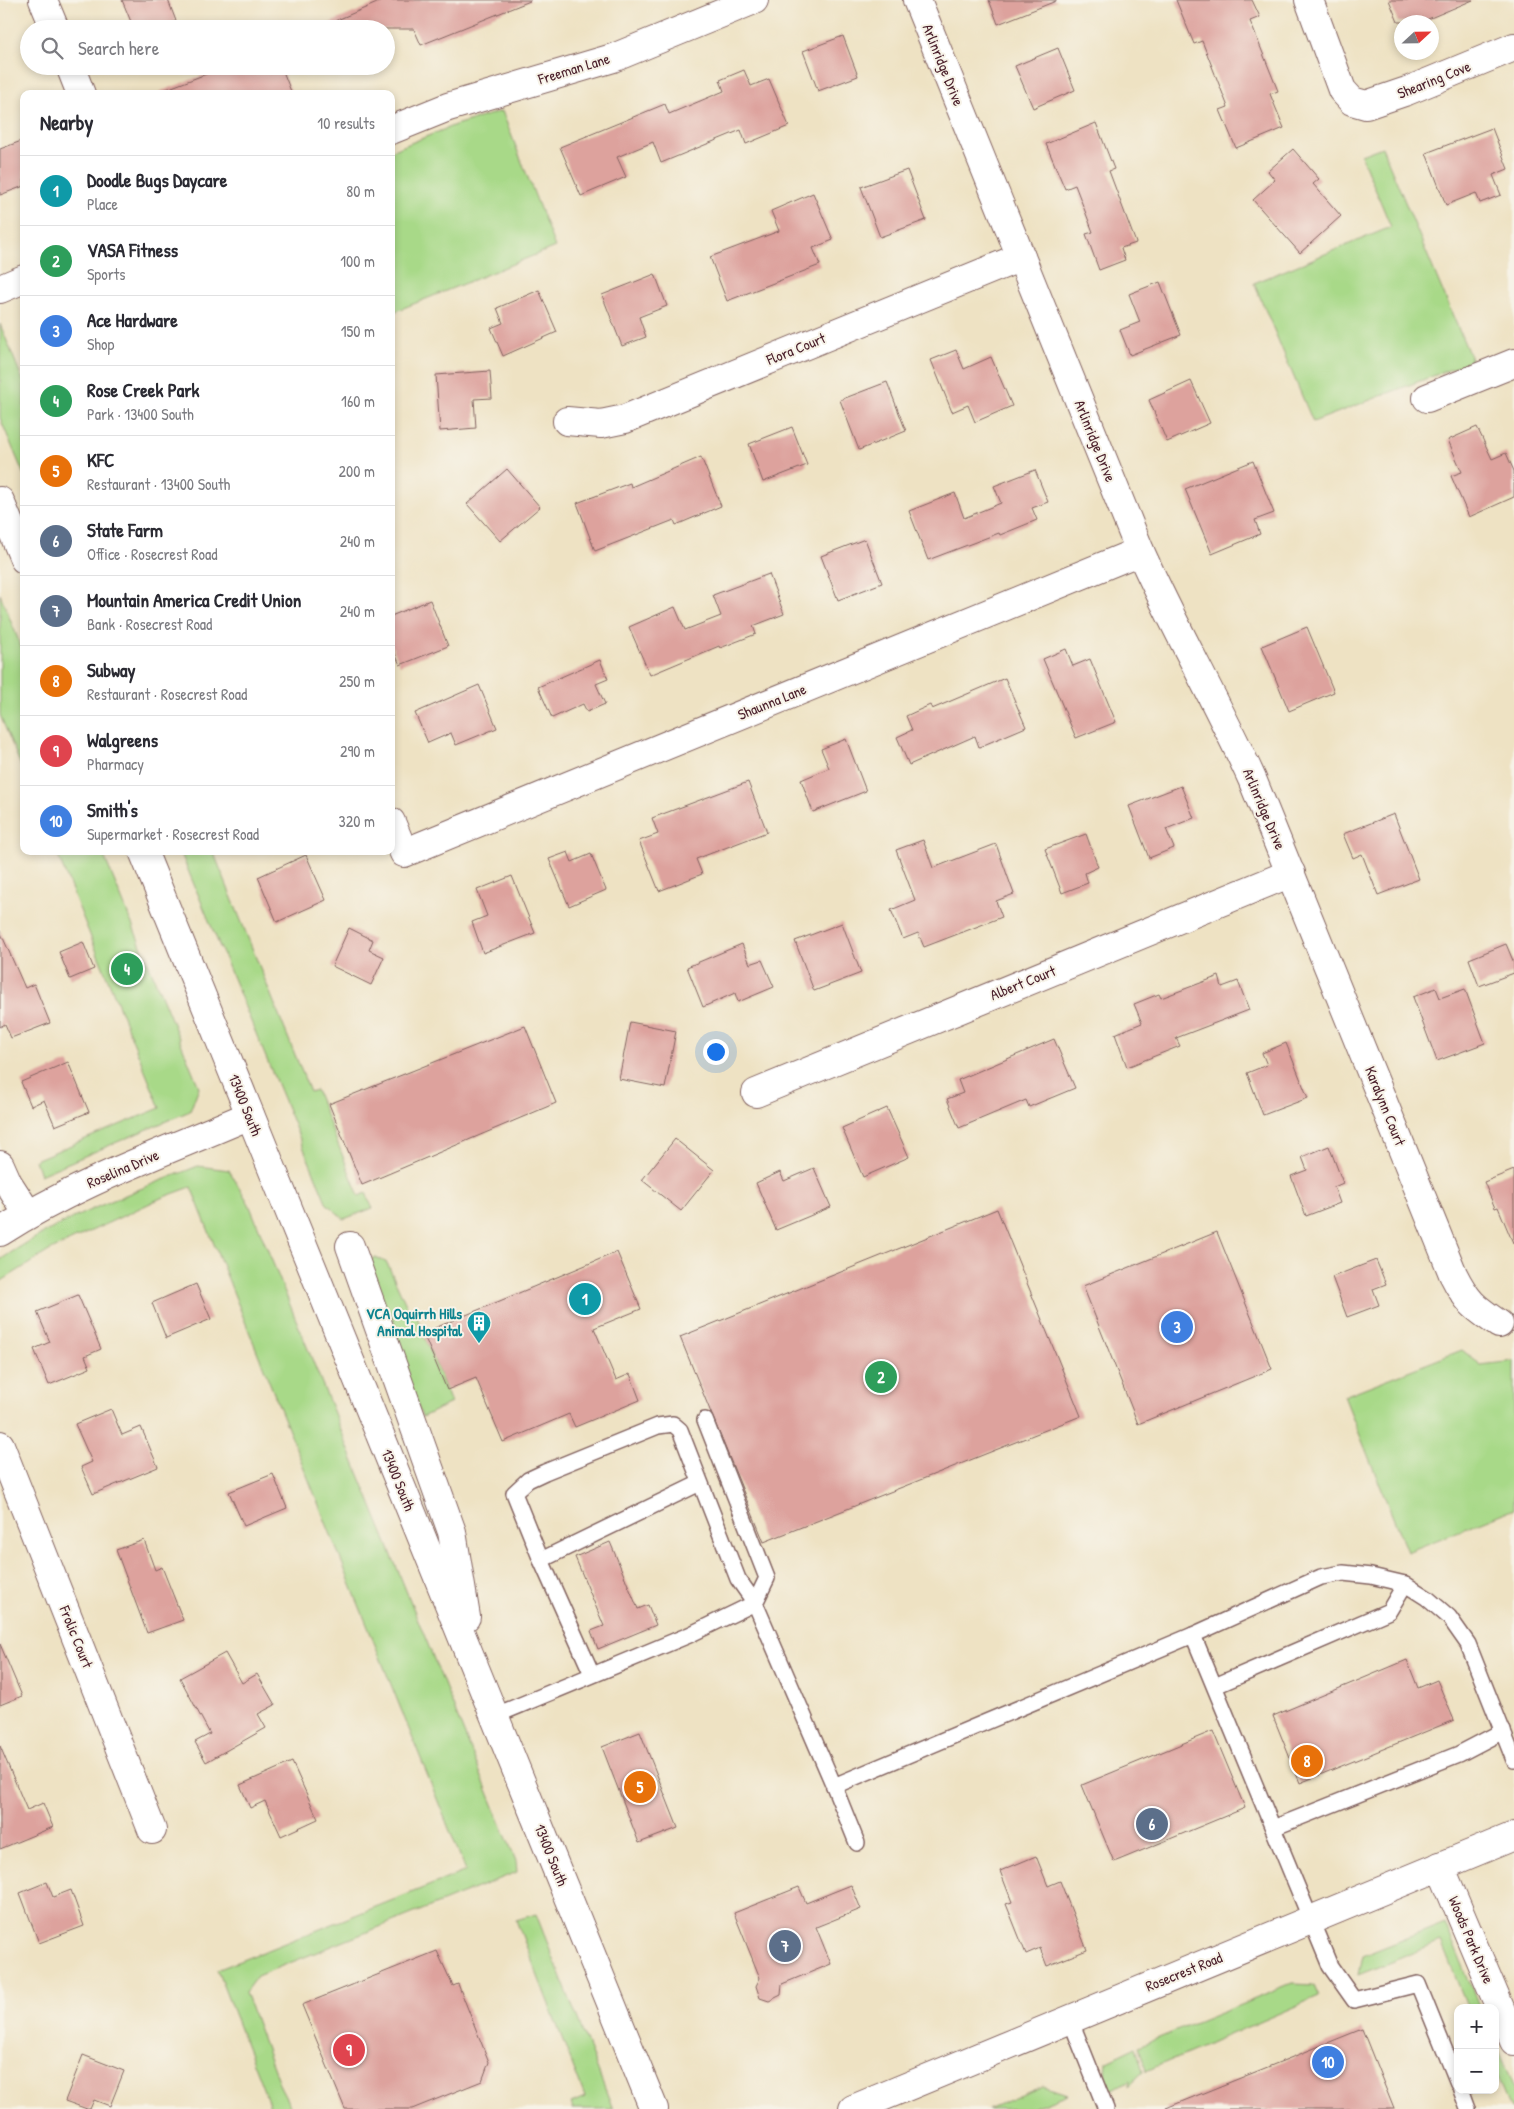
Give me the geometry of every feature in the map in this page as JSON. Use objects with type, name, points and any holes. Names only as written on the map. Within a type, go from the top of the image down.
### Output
[{"type":"street","points":[[43,0],[51,20]]},
{"type":"street","name":"Freeman Lane","points":[[395,128],[448,107],[612,58],[754,0]]},
{"type":"street","name":"Arlinridge Drive","points":[[917,0],[1140,551],[1175,626],[1235,742],[1291,874]]},
{"type":"street","name":"Shearing Cove","points":[[1309,0],[1342,90],[1352,101],[1366,105],[1407,91],[1514,47]]},
{"type":"street","points":[[74,75],[79,90]]},
{"type":"street","name":"Flora Court","points":[[568,421],[601,424],[625,419],[1021,257]]},
{"type":"street","points":[[0,288],[20,280]]},
{"type":"street","points":[[1427,398],[1514,363]]},
{"type":"street","points":[[0,501],[20,549]]},
{"type":"street","name":"Shaunna Lane","points":[[395,832],[404,853],[1140,551]]},
{"type":"street","name":"13400 South","points":[[144,855],[654,2109]]},
{"type":"street","name":"Albert Court","points":[[756,1093],[1291,874]]},
{"type":"street","name":"Karalynn Court","points":[[1291,874],[1453,1274],[1473,1307],[1499,1324]]},
{"type":"street","name":"Roselina Drive","points":[[0,1232],[28,1214],[104,1176],[250,1116]]},
{"type":"street","points":[[0,1165],[8,1183],[28,1214]]},
{"type":"street","points":[[350,1246],[452,1532],[476,1670]]},
{"type":"street","name":"Frolic Court","points":[[0,1445],[152,1830]]},
{"type":"street","name":"Rosecrest Road","points":[[853,2109],[1514,1836]]},
{"type":"street","name":"Woods Park Drive","points":[[1440,1866],[1514,2041]]},
{"type":"lane","points":[[494,1716],[690,1635],[755,1604],[768,1578],[705,1420]]},
{"type":"lane","points":[[592,1674],[541,1560],[514,1493],[528,1480],[658,1426],[673,1424],[680,1430],[738,1579],[755,1604],[834,1786],[856,1843]]},
{"type":"lane","points":[[541,1560],[700,1483]]},
{"type":"lane","points":[[834,1786],[1194,1635],[1321,1577],[1343,1573],[1371,1576],[1405,1584],[1427,1598],[1450,1617],[1468,1644],[1514,1760]]},
{"type":"lane","points":[[1215,1686],[1390,1611],[1405,1584]]},
{"type":"lane","points":[[1194,1635],[1330,1966],[1354,2000],[1418,1984],[1454,2073]]},
{"type":"lane","points":[[1273,1828],[1459,1754],[1503,1731]]},
{"type":"lane","points":[[1070,2019],[1106,2109]]},
{"type":"lane","points":[[1462,2094],[1468,2109]]},
{"type":"green space","points":[[502,111],[555,247],[395,311],[395,149],[455,125]]},
{"type":"green space","points":[[1382,147],[1472,361],[1313,422],[1254,283],[1391,227],[1361,155]]},
{"type":"green space","points":[[0,324],[20,373],[20,466],[0,418]]},
{"type":"green space","points":[[0,594],[20,644],[20,763],[0,715]]},
{"type":"green space","points":[[58,855],[104,855],[199,1087],[190,1111],[40,1175],[35,1160],[160,1108]]},
{"type":"green space","points":[[182,855],[215,855],[310,1092],[316,1090],[359,1196],[366,1193],[373,1208],[344,1219],[327,1204]]},
{"type":"green space","points":[[198,1166],[229,1170],[249,1204],[516,1861],[517,1872],[257,1976],[245,1992],[280,2086],[292,2109],[271,2109],[217,1970],[466,1871],[191,1187],[161,1198],[49,1251],[0,1282],[0,1260],[23,1245],[96,1207]]},
{"type":"green space","points":[[376,1257],[387,1263],[408,1309],[413,1307],[451,1403],[422,1417],[363,1264]]},
{"type":"green space","points":[[1462,1350],[1481,1365],[1514,1361],[1514,1509],[1407,1552],[1344,1396]]},
{"type":"green space","points":[[536,1914],[613,2109],[573,2109],[571,2103],[585,2097],[516,1920]]},
{"type":"green space","points":[[1445,1923],[1478,2004],[1466,2004],[1441,1942],[1358,1975],[1362,1956]]},
{"type":"green space","points":[[1292,1984],[1314,1985],[1319,1996],[1146,2071],[1139,2046]]},
{"type":"green space","points":[[1136,2047],[1143,2072],[1128,2086],[1129,2080],[1112,2090],[1106,2075],[1107,2061]]},
{"type":"green space","points":[[1499,2053],[1514,2089],[1514,2109],[1510,2109],[1499,2083]]},
{"type":"green space","points":[[1043,2086],[1067,2094],[1030,2109],[988,2109]]},
{"type":"building","points":[[122,0],[168,0],[176,20],[130,20]]},
{"type":"building","points":[[384,0],[530,0],[421,45],[414,29],[395,29],[395,20],[337,20]]},
{"type":"building","points":[[989,0],[1056,0],[1056,1],[998,24]]},
{"type":"building","points":[[1176,0],[1252,0],[1260,17],[1250,21],[1278,91],[1270,94],[1284,128],[1236,148],[1220,110],[1228,107],[1202,41],[1194,44]]},
{"type":"building","points":[[1389,0],[1473,0],[1438,15],[1395,15]]},
{"type":"building","points":[[843,36],[858,76],[818,91],[803,51]]},
{"type":"building","points":[[1058,48],[1075,90],[1033,108],[1015,66]]},
{"type":"building","points":[[744,70],[751,86],[769,79],[789,126],[746,144],[741,130],[661,163],[653,142],[617,157],[626,177],[581,196],[560,147],[665,104],[669,114],[724,91],[720,80]]},
{"type":"building","points":[[203,75],[285,75],[290,90],[164,90]]},
{"type":"building","points":[[1096,123],[1114,169],[1109,171],[1136,243],[1121,248],[1125,260],[1099,270],[1086,234],[1093,232],[1075,185],[1065,189],[1046,144]]},
{"type":"building","points":[[1492,128],[1508,169],[1493,175],[1501,195],[1480,203],[1476,193],[1446,205],[1426,153]]},
{"type":"building","points":[[20,142],[20,188],[0,195],[0,149]]},
{"type":"building","points":[[1293,149],[1319,179],[1313,184],[1341,216],[1300,253],[1253,200],[1275,180],[1268,171]]},
{"type":"building","points":[[907,170],[926,220],[880,237],[861,187]]},
{"type":"building","points":[[813,193],[833,240],[813,248],[820,265],[727,301],[710,257],[779,231],[771,211]]},
{"type":"building","points":[[655,274],[667,306],[639,317],[646,337],[622,346],[602,295]]},
{"type":"building","points":[[1160,282],[1181,335],[1130,355],[1120,330],[1140,322],[1129,294]]},
{"type":"building","points":[[539,290],[557,332],[503,356],[491,328],[503,323],[497,308]]},
{"type":"building","points":[[956,350],[964,369],[991,357],[1012,406],[975,422],[968,405],[952,412],[931,360]]},
{"type":"building","points":[[490,371],[492,398],[474,399],[476,428],[440,431],[436,375]]},
{"type":"building","points":[[1191,381],[1210,423],[1167,442],[1149,400]]},
{"type":"building","points":[[887,382],[906,431],[859,450],[840,400]]},
{"type":"building","points":[[792,427],[807,465],[763,482],[749,444]]},
{"type":"building","points":[[1477,427],[1492,459],[1506,453],[1514,471],[1514,497],[1469,517],[1451,476],[1462,472],[1448,440]]},
{"type":"building","points":[[701,457],[721,506],[676,525],[674,520],[595,551],[577,503],[630,483],[631,487]]},
{"type":"building","points":[[1253,461],[1274,513],[1255,520],[1260,534],[1212,554],[1185,489]]},
{"type":"building","points":[[507,469],[540,507],[500,541],[467,504]]},
{"type":"building","points":[[1035,470],[1048,502],[1032,508],[1037,520],[928,560],[909,511],[955,493],[964,518],[1001,503],[994,486]]},
{"type":"building","points":[[865,539],[882,583],[838,600],[821,556]]},
{"type":"building","points":[[769,574],[784,614],[753,626],[756,634],[720,648],[719,646],[650,675],[629,627],[675,607],[685,630],[721,616],[713,595]]},
{"type":"building","points":[[430,600],[448,646],[400,665],[395,653],[395,614]]},
{"type":"building","points":[[1307,627],[1334,692],[1289,711],[1262,646]]},
{"type":"building","points":[[1066,649],[1073,666],[1090,659],[1116,722],[1076,738],[1043,659]]},
{"type":"building","points":[[600,660],[608,679],[596,684],[605,704],[587,712],[583,704],[552,718],[538,687]]},
{"type":"building","points":[[1005,678],[1026,727],[979,747],[975,736],[909,765],[897,737],[912,730],[906,716],[930,705],[932,709]]},
{"type":"building","points":[[479,685],[497,728],[456,745],[451,733],[428,743],[415,713]]},
{"type":"building","points":[[846,739],[866,791],[813,812],[801,780],[829,768],[821,749]]},
{"type":"building","points":[[748,782],[767,832],[696,859],[702,874],[659,891],[639,841],[658,834],[652,818]]},
{"type":"building","points":[[1181,786],[1194,818],[1166,829],[1174,848],[1149,858],[1129,806]]},
{"type":"building","points":[[1394,814],[1419,879],[1378,895],[1362,854],[1353,858],[1343,834]]},
{"type":"building","points":[[1086,834],[1098,867],[1085,873],[1088,883],[1062,893],[1045,849]]},
{"type":"building","points":[[923,840],[933,868],[996,844],[1014,894],[996,901],[1002,917],[924,947],[918,933],[903,939],[891,910],[915,900],[896,850]]},
{"type":"building","points":[[568,852],[572,862],[591,854],[606,890],[569,906],[549,859]]},
{"type":"building","points":[[306,855],[326,900],[277,922],[258,877]]},
{"type":"building","points":[[512,876],[535,933],[483,953],[472,922],[487,916],[477,890]]},
{"type":"building","points":[[842,923],[861,973],[814,991],[795,941]]},
{"type":"building","points":[[349,928],[373,940],[369,950],[384,957],[371,985],[332,966]]},
{"type":"building","points":[[0,931],[25,988],[34,984],[50,1023],[11,1038],[5,1024],[0,1027]]},
{"type":"building","points":[[83,942],[94,969],[70,979],[59,952]]},
{"type":"building","points":[[742,944],[750,964],[762,960],[774,987],[738,1002],[735,993],[703,1007],[687,967]]},
{"type":"building","points":[[1506,944],[1514,963],[1514,973],[1479,986],[1469,959]]},
{"type":"building","points":[[1219,976],[1222,987],[1238,981],[1249,1010],[1176,1038],[1180,1046],[1127,1067],[1115,1034],[1142,1023],[1134,1004],[1159,994],[1161,998]]},
{"type":"building","points":[[1436,988],[1440,998],[1465,989],[1485,1043],[1437,1061],[1413,997]]},
{"type":"building","points":[[630,1022],[676,1031],[665,1088],[619,1079]]},
{"type":"building","points":[[525,1026],[556,1103],[362,1185],[329,1104]]},
{"type":"building","points":[[1054,1039],[1075,1088],[1029,1107],[1026,1100],[959,1128],[947,1099],[963,1093],[958,1080]]},
{"type":"building","points":[[1286,1043],[1308,1098],[1263,1115],[1247,1073],[1267,1065],[1262,1053]]},
{"type":"building","points":[[68,1062],[89,1112],[55,1126],[44,1100],[31,1106],[21,1082]]},
{"type":"building","points":[[887,1108],[909,1157],[863,1177],[842,1128]]},
{"type":"building","points":[[675,1139],[714,1170],[681,1211],[642,1180]]},
{"type":"building","points":[[1329,1146],[1343,1183],[1334,1187],[1340,1203],[1306,1216],[1291,1176],[1307,1170],[1302,1157]]},
{"type":"building","points":[[814,1168],[831,1207],[776,1230],[756,1183],[780,1172],[784,1181]]},
{"type":"building","points":[[1514,1170],[1513,1243],[1498,1207],[1495,1208],[1484,1182]]},
{"type":"building","points":[[997,1209],[1081,1416],[764,1542],[680,1337]]},
{"type":"building","points":[[1217,1232],[1272,1369],[1138,1424],[1083,1286]]},
{"type":"building","points":[[617,1252],[641,1309],[594,1328],[616,1380],[630,1374],[640,1400],[575,1427],[569,1414],[503,1442],[476,1378],[447,1390],[423,1333]]},
{"type":"building","points":[[1376,1260],[1386,1284],[1373,1289],[1379,1305],[1347,1317],[1332,1277]]},
{"type":"building","points":[[196,1284],[211,1319],[166,1338],[152,1303]]},
{"type":"building","points":[[78,1295],[101,1349],[85,1356],[90,1368],[49,1385],[34,1349],[50,1342],[37,1312]]},
{"type":"building","points":[[111,1409],[122,1435],[141,1427],[158,1467],[93,1494],[81,1467],[92,1462],[75,1424]]},
{"type":"building","points":[[273,1474],[287,1508],[244,1526],[229,1492]]},
{"type":"building","points":[[144,1540],[155,1570],[162,1567],[183,1620],[147,1633],[116,1550]]},
{"type":"building","points":[[610,1542],[638,1609],[648,1605],[656,1625],[598,1649],[591,1631],[604,1626],[575,1557]]},
{"type":"building","points":[[0,1644],[22,1696],[0,1705]]},
{"type":"building","points":[[225,1653],[242,1683],[257,1674],[275,1705],[258,1714],[266,1728],[206,1762],[195,1742],[210,1734],[180,1678]]},
{"type":"building","points":[[1407,1660],[1418,1688],[1437,1680],[1454,1720],[1300,1783],[1273,1716]]},
{"type":"building","points":[[1213,1731],[1245,1808],[1114,1862],[1082,1785]]},
{"type":"building","points":[[640,1732],[678,1828],[639,1843],[602,1747]]},
{"type":"building","points":[[0,1746],[27,1810],[43,1803],[53,1827],[0,1849]]},
{"type":"building","points":[[292,1762],[318,1819],[281,1836],[265,1801],[250,1808],[240,1785]]},
{"type":"building","points":[[1036,1856],[1048,1886],[1060,1881],[1087,1950],[1047,1966],[1040,1948],[1026,1954],[1006,1904],[1012,1902],[1000,1871]]},
{"type":"building","points":[[47,1882],[53,1897],[71,1890],[84,1926],[39,1943],[20,1893]]},
{"type":"building","points":[[851,1885],[861,1909],[816,1927],[831,1964],[782,1984],[781,1995],[769,2001],[760,1998],[756,1986],[760,1978],[734,1913],[799,1887],[806,1903]]},
{"type":"building","points":[[437,1951],[453,1986],[458,1984],[489,2062],[482,2081],[412,2109],[345,2109],[302,2005]]},
{"type":"building","points":[[1362,2029],[1394,2109],[1166,2109],[1166,2108]]},
{"type":"building","points":[[83,2055],[124,2071],[110,2106],[94,2100],[90,2109],[87,2109],[65,2101]]},
{"type":"place","name":"Rose Creek Park","points":[[127,969]]},
{"type":"place","name":"Doodle Bugs Daycare","points":[[585,1299]]},
{"type":"place","name":"Ace Hardware","points":[[1177,1327]]},
{"type":"place","name":"VCA Oquirrh Hills Animal Hospital","points":[[479,1344]]},
{"type":"place","name":"VASA Fitness","points":[[881,1377]]},
{"type":"place","name":"Subway","points":[[1307,1761]]},
{"type":"place","name":"KFC","points":[[640,1787]]},
{"type":"place","name":"State Farm","points":[[1152,1824]]},
{"type":"place","name":"Mountain America Credit Union","points":[[785,1946]]},
{"type":"place","name":"Walgreens","points":[[349,2050]]},
{"type":"place","name":"Smith's","points":[[1328,2062]]}]
